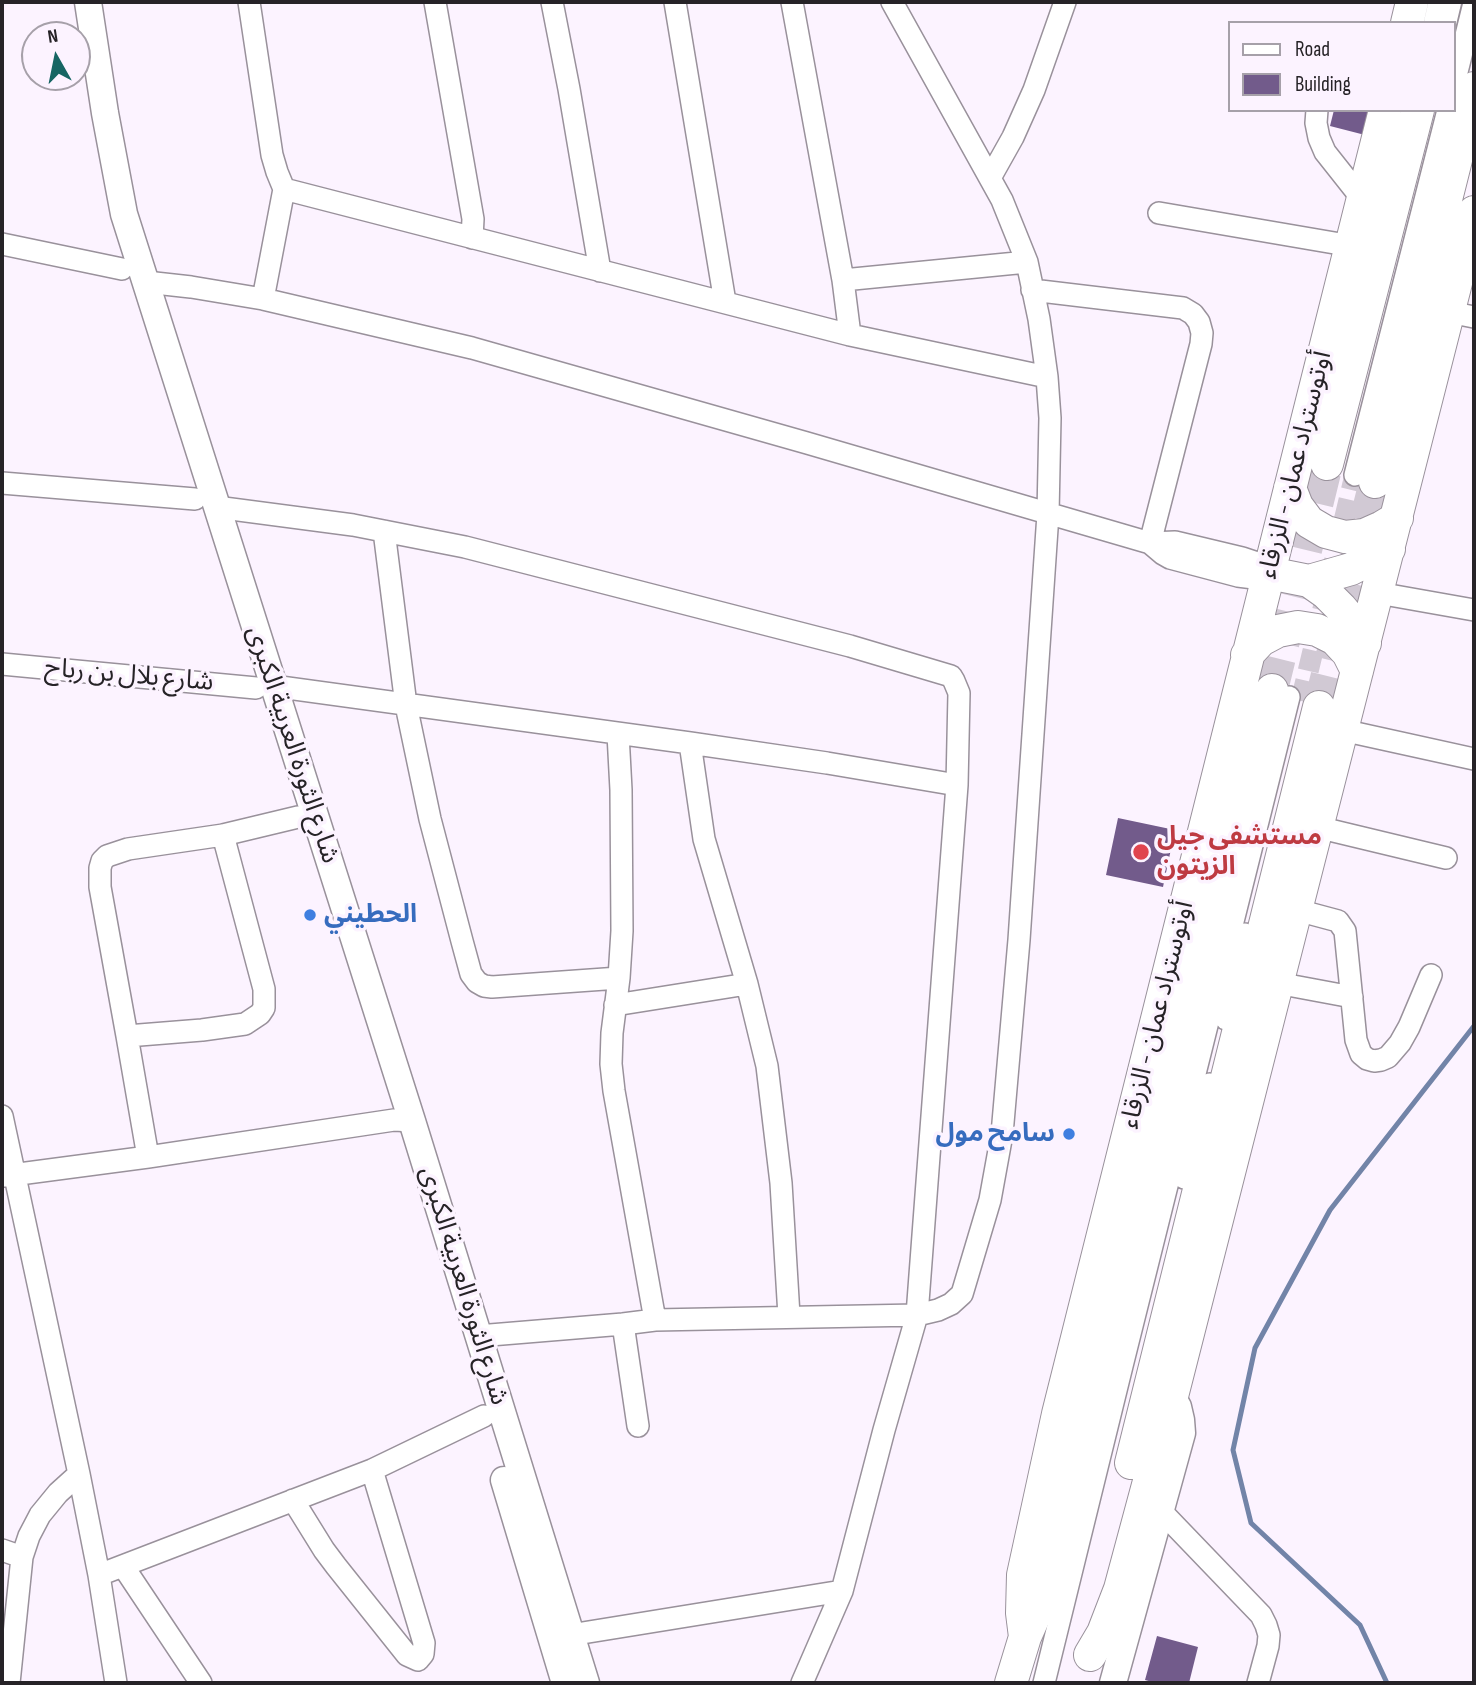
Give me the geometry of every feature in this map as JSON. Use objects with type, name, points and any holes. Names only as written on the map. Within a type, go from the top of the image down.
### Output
[{"type":"highway","points":[[1407,21],[1412,2]]},
{"type":"highway","points":[[1440,21],[1445,2]]},
{"type":"highway","points":[[1351,473],[1474,88]]},
{"type":"highway","name":"أوتوستراد عمان - الزرقاء","points":[[1025,1637],[1022,1614],[1023,1575],[1058,1414],[1385,112]]},
{"type":"highway","name":"أوتوستراد عمان - الزرقاء","points":[[1351,473],[1418,112]]},
{"type":"highway","points":[[1087,1669],[1120,1589],[1397,519],[1462,315],[1474,218]]},
{"type":"highway","points":[[1290,488],[1297,506],[1309,522],[1326,532],[1345,537],[1364,535],[1397,519]]},
{"type":"highway","points":[[1309,581],[1351,569],[1389,549]]},
{"type":"highway","points":[[1269,573],[1309,581],[1326,593],[1355,625],[1361,657]]},
{"type":"highway","points":[[1248,654],[1261,640],[1278,631],[1298,627],[1317,630],[1335,639],[1348,653],[1361,657]]},
{"type":"highway","points":[[1087,1669],[1095,1608],[1105,1561],[1138,1436],[1295,699]]},
{"type":"highway","name":"أوتوستراد عمان - الزرقاء","points":[[1011,1683],[1025,1637],[1053,1564],[1295,699]]},
{"type":"main road","name":"شارع الثورة العربية الكبرى","points":[[75,2],[94,141],[122,269],[206,503],[403,1121],[484,1416],[565,1683]]},
{"type":"main road","name":"شارع الثورة العربية الكبرى","points":[[88,2],[120,197],[206,503]]},
{"type":"main road","name":"شارع الثورة العربية الكبرى","points":[[264,687],[298,817],[478,1336],[586,1683]]},
{"type":"main road","points":[[1113,1683],[1182,1433],[1178,1407],[1172,1396]]},
{"type":"street","points":[[249,2],[272,155],[276,173],[284,189],[263,299]]},
{"type":"street","points":[[435,2],[473,219],[472,238]]},
{"type":"street","points":[[552,2],[600,271]]},
{"type":"street","points":[[675,2],[725,302]]},
{"type":"street","points":[[792,2],[843,280],[850,335]]},
{"type":"street","points":[[478,1336],[655,1320],[918,1315],[939,1310],[962,1294],[990,1200],[1002,1134],[1020,940],[1048,514],[1050,418],[1039,319],[1027,262],[1007,211],[990,178],[892,2]]},
{"type":"street","points":[[990,178],[1013,137],[1034,90],[1065,2]]},
{"type":"street","points":[[1455,35],[1462,2]]},
{"type":"street","points":[[1455,80],[1474,3]]},
{"type":"street","points":[[1317,112],[1319,138],[1325,152],[1363,200]]},
{"type":"street","points":[[1351,473],[1436,112]]},
{"type":"street","points":[[1351,473],[1447,112]]},
{"type":"street","points":[[284,189],[850,335],[1047,377]]},
{"type":"street","points":[[1160,214],[1352,246]]},
{"type":"street","points":[[2,244],[122,269]]},
{"type":"street","points":[[843,280],[1027,262]]},
{"type":"street","points":[[146,282],[263,299],[472,348],[1150,544],[1175,542],[1242,558],[1257,563],[1269,573]]},
{"type":"street","points":[[1032,290],[1183,308],[1199,322],[1201,344],[1150,544]]},
{"type":"street","points":[[2,483],[206,503],[353,525],[479,550],[850,646],[951,676],[959,693],[957,785],[918,1315],[884,1430],[842,1591],[802,1683]]},
{"type":"street","points":[[384,531],[407,705],[430,819],[471,974],[484,986],[619,978]]},
{"type":"street","points":[[1378,593],[1474,610]]},
{"type":"street","name":"شارع بلال بن رباح","points":[[2,664],[264,687],[407,705],[690,743],[957,785]]},
{"type":"street","points":[[1044,1683],[1119,1378],[1295,699]]},
{"type":"street","points":[[1055,1683],[1155,1286],[1219,1048],[1295,699]]},
{"type":"street","points":[[1342,730],[1474,759]]},
{"type":"street","points":[[618,734],[622,931],[611,1048],[614,1091],[655,1320]]},
{"type":"street","points":[[690,743],[704,839],[747,984],[767,1066],[781,1183],[789,1316]]},
{"type":"street","points":[[148,1157],[100,887],[102,861],[107,856],[128,849],[223,835],[298,817]]},
{"type":"street","points":[[1317,827],[1446,858]]},
{"type":"street","points":[[127,1036],[244,1024],[255,1019],[264,1008],[264,989],[223,835]]},
{"type":"street","points":[[1297,909],[1343,925],[1357,1047],[1367,1059],[1374,1061],[1388,1057],[1400,1043],[1431,975]]},
{"type":"street","points":[[1277,983],[1352,998]]},
{"type":"street","points":[[615,1005],[747,984]]},
{"type":"street","points":[[2,1116],[8,1176],[79,1474],[116,1683]]},
{"type":"street","points":[[8,1176],[403,1121]]},
{"type":"street","points":[[623,1324],[638,1426]]},
{"type":"street","points":[[99,1575],[372,1470],[484,1416]]},
{"type":"street","points":[[293,1500],[336,1566],[407,1655],[418,1660],[424,1654],[424,1643],[372,1470]]},
{"type":"street","points":[[9,1683],[22,1557],[29,1536],[40,1515],[58,1493],[79,1474]]},
{"type":"street","points":[[1161,1511],[1261,1615],[1269,1635],[1258,1683]]},
{"type":"street","points":[[2,1550],[22,1557]]},
{"type":"street","points":[[123,1566],[201,1683]]},
{"type":"street","points":[[570,1635],[842,1591]]},
{"type":"building","points":[[1334,112],[1371,112],[1365,135],[1330,126]]},
{"type":"building","name":"مستشفى جيل الزيتون","points":[[1118,818],[1175,830],[1163,887],[1106,875]]},
{"type":"building","points":[[1157,1636],[1198,1647],[1189,1683],[1156,1683],[1145,1680]]},
{"type":"waterway","points":[[1387,1683],[1360,1625],[1251,1523],[1233,1450],[1255,1348],[1330,1210],[1474,1026]]},
{"type":"tunnel","points":[[1272,690],[1327,464]]},
{"type":"tunnel","points":[[1301,701],[1355,475]]},
{"type":"tunnel","points":[[1319,707],[1375,482]]},
{"type":"place","name":"مستشفى جيل الزيتون","points":[[1141,852]]},
{"type":"place","name":"الحطيني","points":[[310,915]]},
{"type":"place","name":"سامح مول","points":[[1069,1134]]}]
